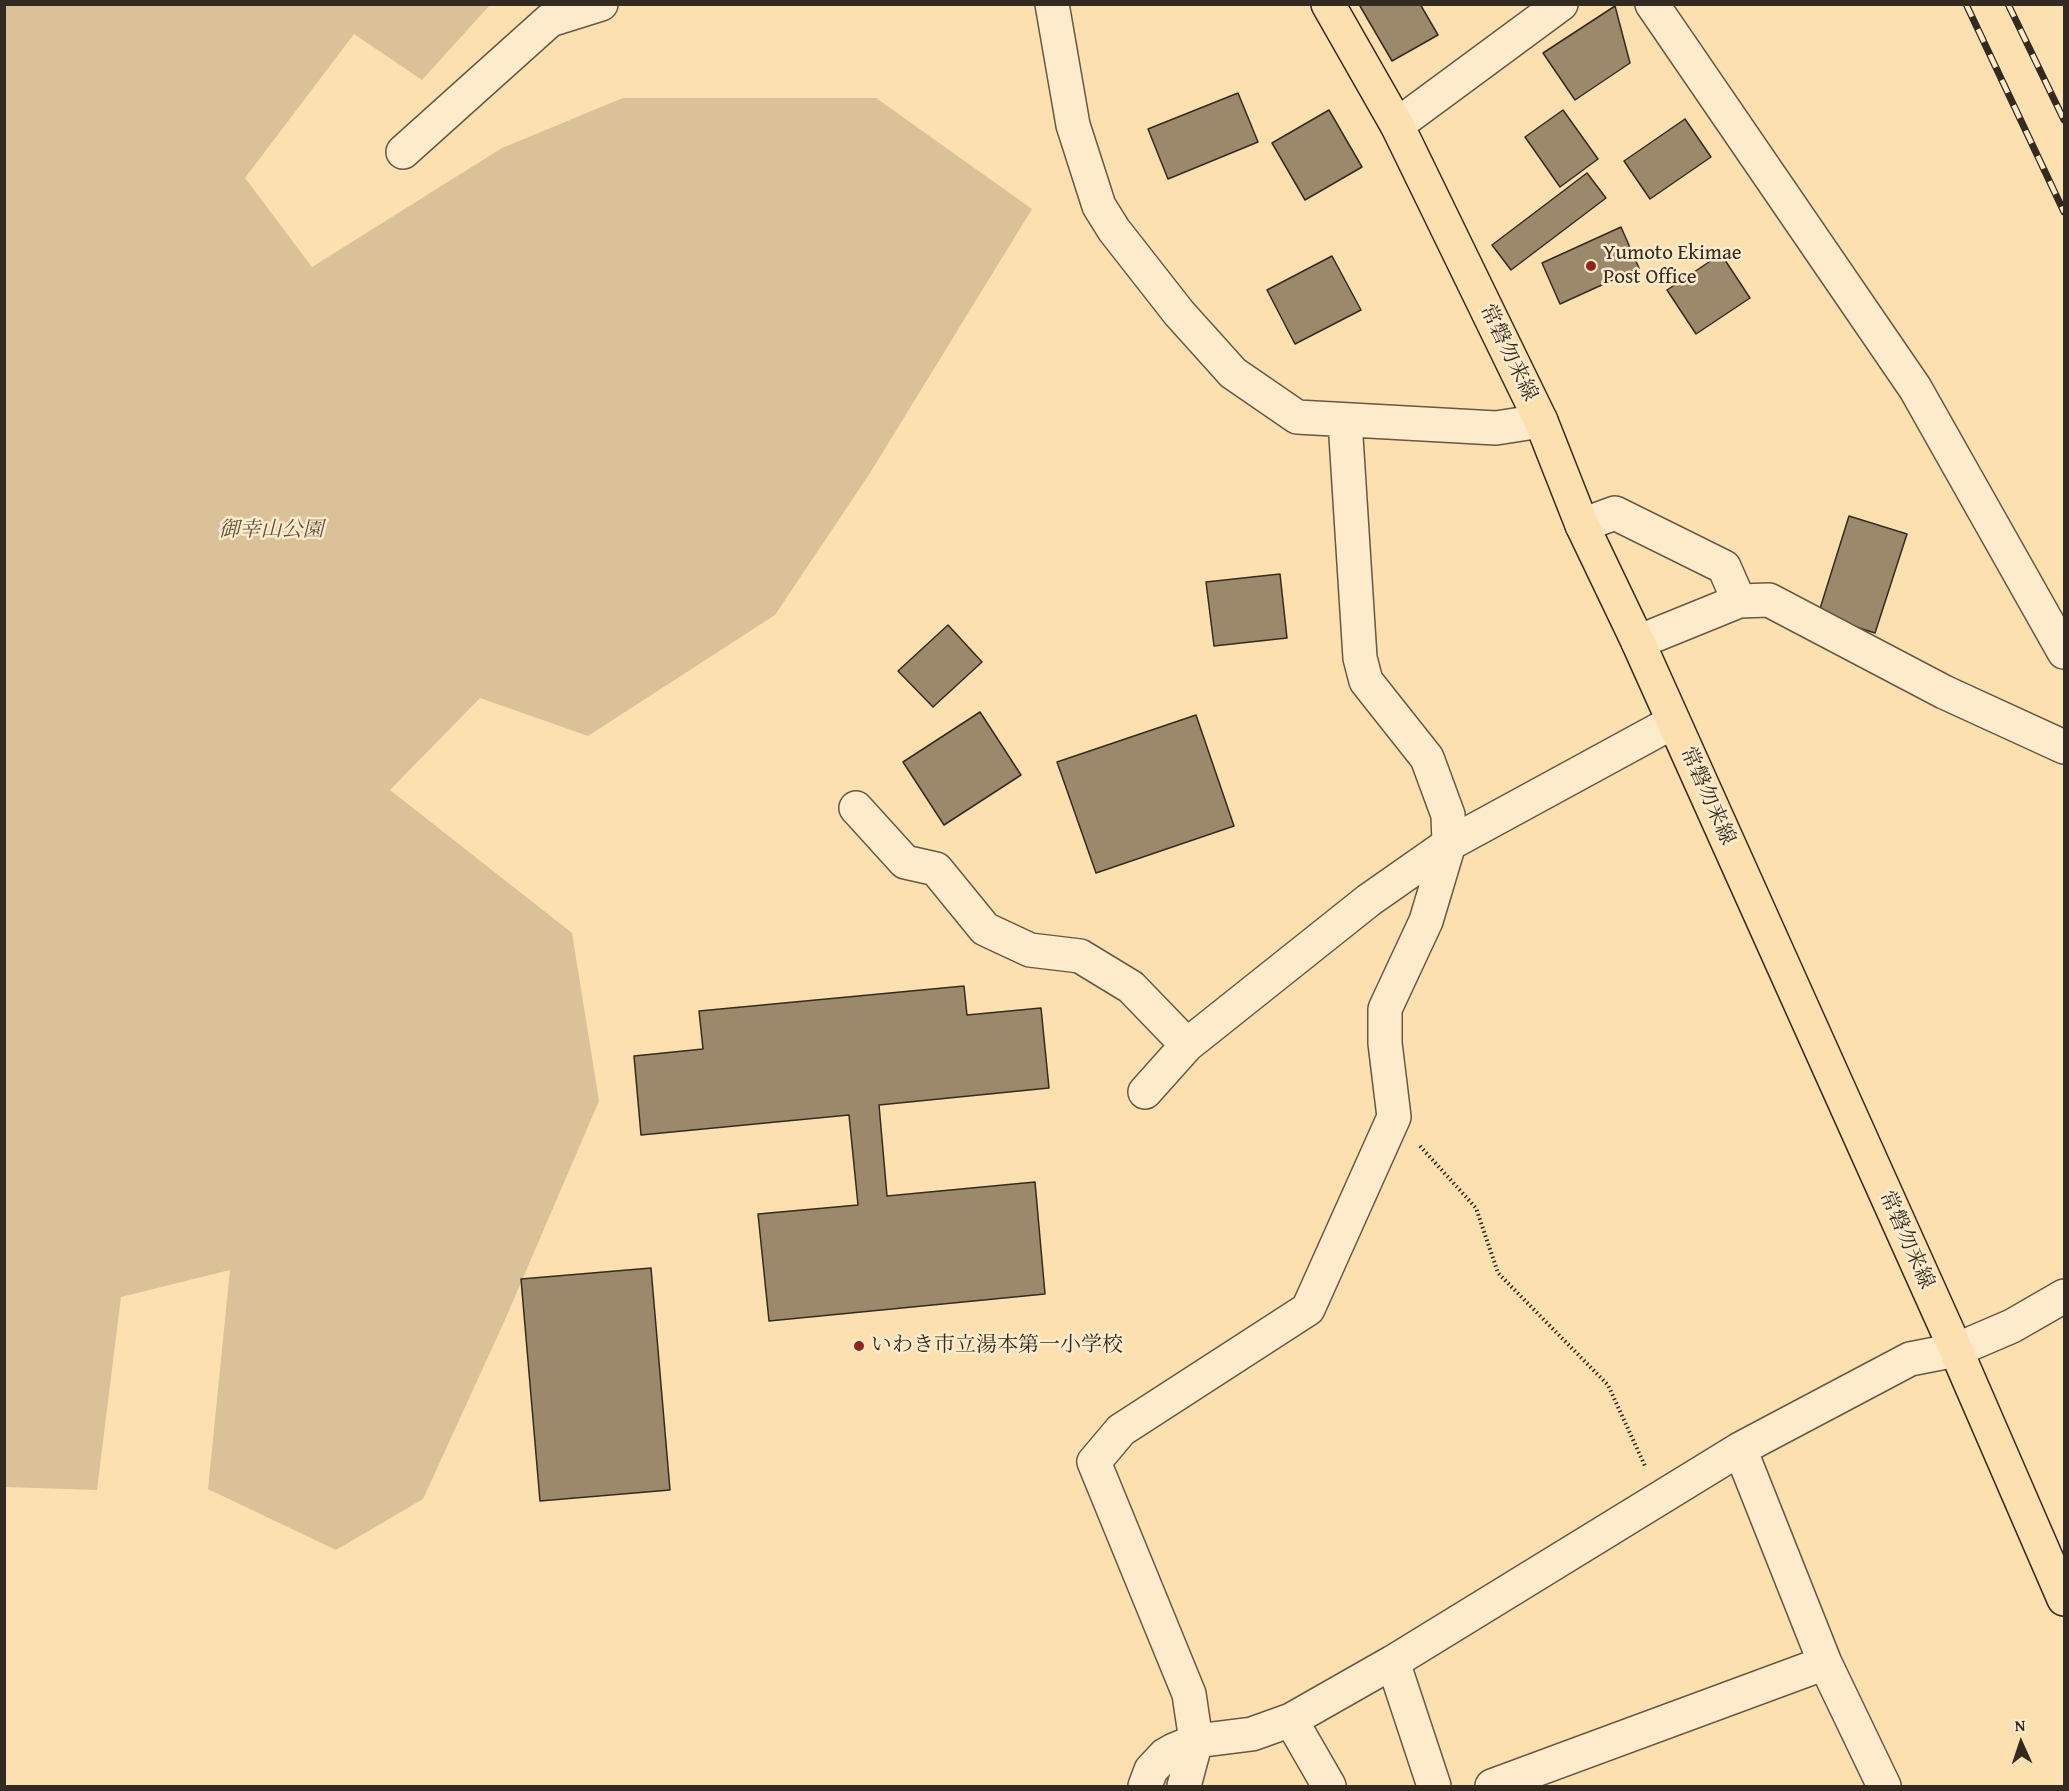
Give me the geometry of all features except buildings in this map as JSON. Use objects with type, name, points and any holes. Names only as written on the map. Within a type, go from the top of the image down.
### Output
[{"type":"main road","name":"常磐勿来線","points":[[1328,4],[1397,125],[1541,421],[1582,525],[1638,642],[1956,1350],[2064,1599]]},
{"type":"street","points":[[403,152],[550,20],[601,4]]},
{"type":"street","points":[[1052,4],[1073,125],[1099,206],[1114,230],[1179,313],[1233,373],[1297,417],[1496,428],[1541,421]]},
{"type":"street","points":[[1397,125],[1561,4]]},
{"type":"street","points":[[1652,4],[1915,388],[2064,652]]},
{"type":"street","points":[[1184,1786],[1196,1741],[1189,1694],[1094,1462],[1121,1430],[1308,1309],[1394,1117],[1385,1043],[1385,1009],[1426,921],[1449,844],[1448,815],[1428,758],[1366,681],[1359,658],[1345,421]]},
{"type":"street","points":[[1582,525],[1615,513],[1724,567],[1739,601]]},
{"type":"street","points":[[1638,642],[1739,601],[1769,600],[1944,692],[2064,747]]},
{"type":"street","points":[[1145,1092],[1187,1045],[1369,900],[1449,844],[1674,722]]},
{"type":"street","points":[[856,808],[905,862],[936,869],[986,929],[1030,950],[1080,956],[1131,987],[1187,1045]]},
{"type":"street","points":[[1145,1786],[1151,1770],[1165,1755],[1196,1741],[1252,1734],[1291,1720],[1393,1662],[1740,1449],[1910,1359],[1956,1350],[2012,1326],[2064,1296]]},
{"type":"street","points":[[1740,1449],[1825,1663],[1884,1786]]},
{"type":"street","points":[[1393,1662],[1434,1786]]},
{"type":"street","points":[[1492,1786],[1825,1663]]},
{"type":"street","points":[[1291,1720],[1329,1786]]},
{"type":"path","points":[[1394,1117],[1476,1208],[1498,1273],[1608,1385],[1659,1497]]},
{"type":"green space","name":"御幸山公園","points":[[5,5],[490,5],[422,80],[354,34],[245,178],[312,267],[502,148],[623,98],[876,98],[1032,209],[870,473],[775,615],[588,736],[480,698],[390,790],[572,933],[599,1101],[504,1322],[423,1499],[336,1550],[208,1489],[230,1270],[121,1297],[97,1490],[5,1487]]},
{"type":"railway","points":[[1966,4],[2064,212]]},
{"type":"railway","points":[[2008,4],[2064,120]]},
{"type":"place","name":"Yumoto Ekimae Post Office","points":[[1591,266]]},
{"type":"place","name":"いわき市立湯本第一小学校","points":[[859,1346]]}]
